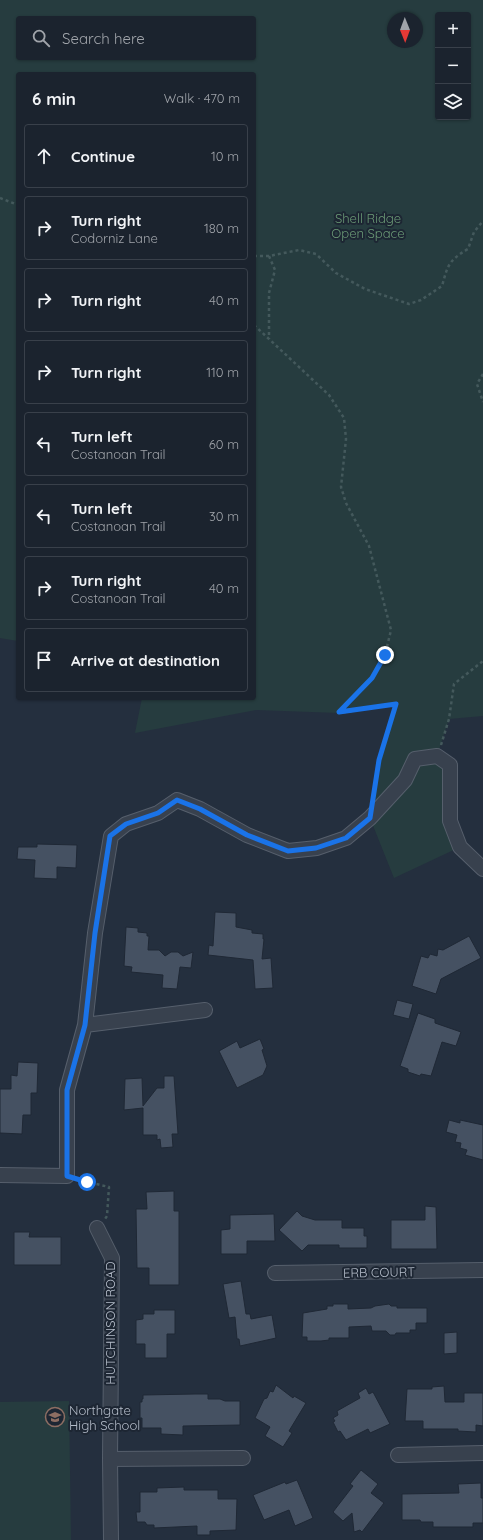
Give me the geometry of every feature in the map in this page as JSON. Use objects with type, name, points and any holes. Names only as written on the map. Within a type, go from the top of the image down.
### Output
[{"type":"street","points":[[0,1175],[67,1176],[67,1090],[85,1025],[95,933],[110,836],[126,824],[158,813],[177,800],[200,809],[247,835],[288,851],[316,848],[346,838],[370,818],[405,780],[415,759],[437,756],[450,765],[450,821],[460,847],[483,869]]},
{"type":"street","points":[[85,1025],[205,1010]]},
{"type":"street","name":"HUTCHINSON ROAD","points":[[97,1228],[112,1258],[110,1459],[112,1540]]},
{"type":"street","name":"ERB COURT","points":[[275,1273],[483,1270]]},
{"type":"street","points":[[398,1455],[483,1453]]},
{"type":"street","points":[[110,1459],[242,1458]]},
{"type":"path","points":[[0,198],[16,204]]},
{"type":"path","points":[[256,256],[268,256],[299,250],[316,254],[336,273],[360,286],[409,304],[420,300],[442,286],[447,266],[456,256],[468,249],[474,232],[483,221]]},
{"type":"path","points":[[268,256],[275,270],[269,293],[269,339]]},
{"type":"path","points":[[256,327],[329,395],[344,418],[346,439],[341,487],[346,503],[369,546],[390,630],[385,655],[372,678],[339,712],[396,704],[379,760],[373,796]]},
{"type":"path","points":[[483,374],[477,384],[483,402]]},
{"type":"path","points":[[437,756],[449,719],[454,684],[483,661]]},
{"type":"path","points":[[67,1176],[109,1187],[107,1216],[97,1228]]},
{"type":"green space","name":"Shell Ridge Open Space","points":[[0,0],[483,0],[483,716],[449,719],[437,756],[450,765],[460,847],[394,878],[370,818],[379,760],[395,704],[339,713],[256,710],[135,733],[142,700],[256,700],[256,72],[16,72],[16,641],[0,638]]},
{"type":"green space","points":[[69,1401],[71,1540],[0,1540],[0,1402]]},
{"type":"building","points":[[37,844],[77,845],[76,868],[57,867],[57,879],[34,878],[35,860],[17,859],[18,847],[37,847]]},
{"type":"building","points":[[215,912],[236,913],[236,927],[252,930],[252,933],[263,934],[262,959],[271,958],[273,988],[255,989],[253,960],[208,955],[209,945],[213,946]]},
{"type":"building","points":[[126,927],[138,928],[138,932],[147,933],[147,936],[149,936],[148,950],[159,950],[165,956],[171,952],[178,952],[183,956],[193,952],[191,968],[180,967],[177,989],[162,988],[163,975],[131,972],[132,967],[124,966]]},
{"type":"building","points":[[469,936],[481,958],[441,979],[436,994],[412,986],[421,956],[428,958],[430,954],[437,956],[438,949],[443,950]]},
{"type":"building","points":[[397,1000],[413,1004],[409,1019],[393,1015]]},
{"type":"building","points":[[418,1013],[435,1019],[435,1023],[461,1032],[456,1046],[442,1042],[431,1076],[421,1074],[420,1076],[408,1072],[408,1069],[400,1066]]},
{"type":"building","points":[[260,1039],[264,1049],[262,1050],[267,1066],[263,1075],[237,1088],[219,1051],[237,1041],[240,1048]]},
{"type":"building","points":[[18,1062],[38,1063],[37,1093],[31,1093],[31,1115],[23,1115],[22,1134],[0,1133],[0,1089],[11,1089],[11,1075],[17,1076]]},
{"type":"building","points":[[164,1076],[174,1076],[178,1134],[172,1134],[173,1147],[161,1148],[160,1139],[157,1140],[157,1135],[143,1135],[143,1108],[124,1110],[125,1079],[142,1078],[143,1106],[157,1088],[164,1088]]},
{"type":"building","points":[[449,1120],[460,1123],[460,1120],[483,1125],[483,1160],[465,1155],[467,1150],[460,1148],[461,1143],[455,1142],[457,1135],[446,1132]]},
{"type":"building","points":[[174,1191],[174,1211],[179,1211],[179,1285],[149,1285],[149,1268],[137,1268],[136,1209],[147,1209],[146,1192]]},
{"type":"building","points":[[425,1206],[436,1207],[437,1249],[391,1249],[391,1220],[425,1220]]},
{"type":"building","points":[[297,1211],[302,1216],[315,1220],[342,1220],[342,1228],[364,1228],[364,1236],[367,1236],[367,1248],[339,1248],[339,1245],[308,1245],[302,1251],[279,1230]]},
{"type":"building","points":[[274,1214],[275,1241],[247,1241],[247,1254],[221,1254],[221,1230],[230,1229],[230,1215]]},
{"type":"building","points":[[14,1232],[30,1232],[29,1237],[61,1237],[61,1265],[14,1265]]},
{"type":"building","points":[[241,1281],[246,1314],[250,1314],[251,1319],[272,1315],[276,1338],[240,1346],[239,1339],[237,1339],[235,1317],[229,1318],[223,1284]]},
{"type":"building","points":[[333,1304],[348,1304],[348,1309],[371,1308],[389,1304],[391,1306],[397,1306],[397,1308],[427,1308],[427,1323],[416,1323],[416,1330],[410,1330],[410,1333],[396,1333],[395,1335],[390,1335],[386,1331],[372,1331],[371,1326],[349,1327],[349,1338],[329,1338],[329,1340],[307,1341],[307,1337],[302,1337],[303,1313],[327,1309],[327,1306],[333,1306]]},
{"type":"building","points":[[154,1310],[175,1310],[175,1334],[167,1334],[167,1358],[145,1358],[145,1344],[136,1344],[136,1320],[143,1319],[143,1314],[154,1314]]},
{"type":"building","points":[[457,1332],[457,1353],[444,1354],[444,1333]]},
{"type":"building","points":[[276,1385],[293,1398],[294,1396],[306,1403],[289,1431],[292,1433],[283,1447],[265,1436],[270,1427],[255,1418],[264,1399],[267,1398],[270,1391],[273,1392]]},
{"type":"building","points":[[444,1386],[445,1402],[464,1402],[464,1393],[483,1393],[483,1426],[476,1425],[476,1432],[458,1431],[458,1429],[423,1429],[423,1421],[405,1421],[407,1389],[432,1389],[432,1387]]},
{"type":"building","points":[[366,1388],[369,1394],[373,1392],[390,1424],[370,1433],[368,1429],[346,1440],[340,1431],[338,1432],[333,1422],[335,1421],[333,1418],[338,1415],[337,1411],[360,1398],[358,1393]]},
{"type":"building","points":[[208,1394],[208,1399],[240,1401],[240,1425],[183,1426],[183,1435],[161,1434],[161,1428],[142,1428],[142,1418],[140,1418],[140,1402],[142,1402],[143,1395]]},
{"type":"building","points":[[361,1470],[378,1484],[371,1493],[384,1503],[362,1532],[360,1530],[354,1532],[352,1513],[343,1521],[333,1512],[353,1486],[350,1484]]},
{"type":"building","points":[[297,1480],[313,1518],[295,1526],[289,1510],[264,1520],[253,1495],[285,1482],[286,1484]]},
{"type":"building","points":[[481,1483],[481,1498],[483,1498],[483,1523],[473,1523],[473,1527],[433,1527],[433,1522],[402,1520],[402,1494],[459,1493],[458,1484]]},
{"type":"building","points":[[184,1487],[184,1490],[218,1490],[218,1499],[237,1499],[236,1530],[210,1531],[210,1535],[197,1535],[197,1526],[154,1528],[154,1525],[147,1525],[145,1522],[137,1522],[136,1512],[140,1512],[140,1492],[157,1492],[157,1488]]},
{"type":"place","name":"Northgate High School","points":[[55,1417]]},
{"type":"route","points":[[87,1182],[67,1176],[67,1090],[85,1025],[95,933],[110,836],[126,824],[158,813],[177,800],[200,809],[247,835],[288,851],[316,848],[346,838],[370,818],[379,760],[396,704],[339,712],[372,678],[385,655]]}]
